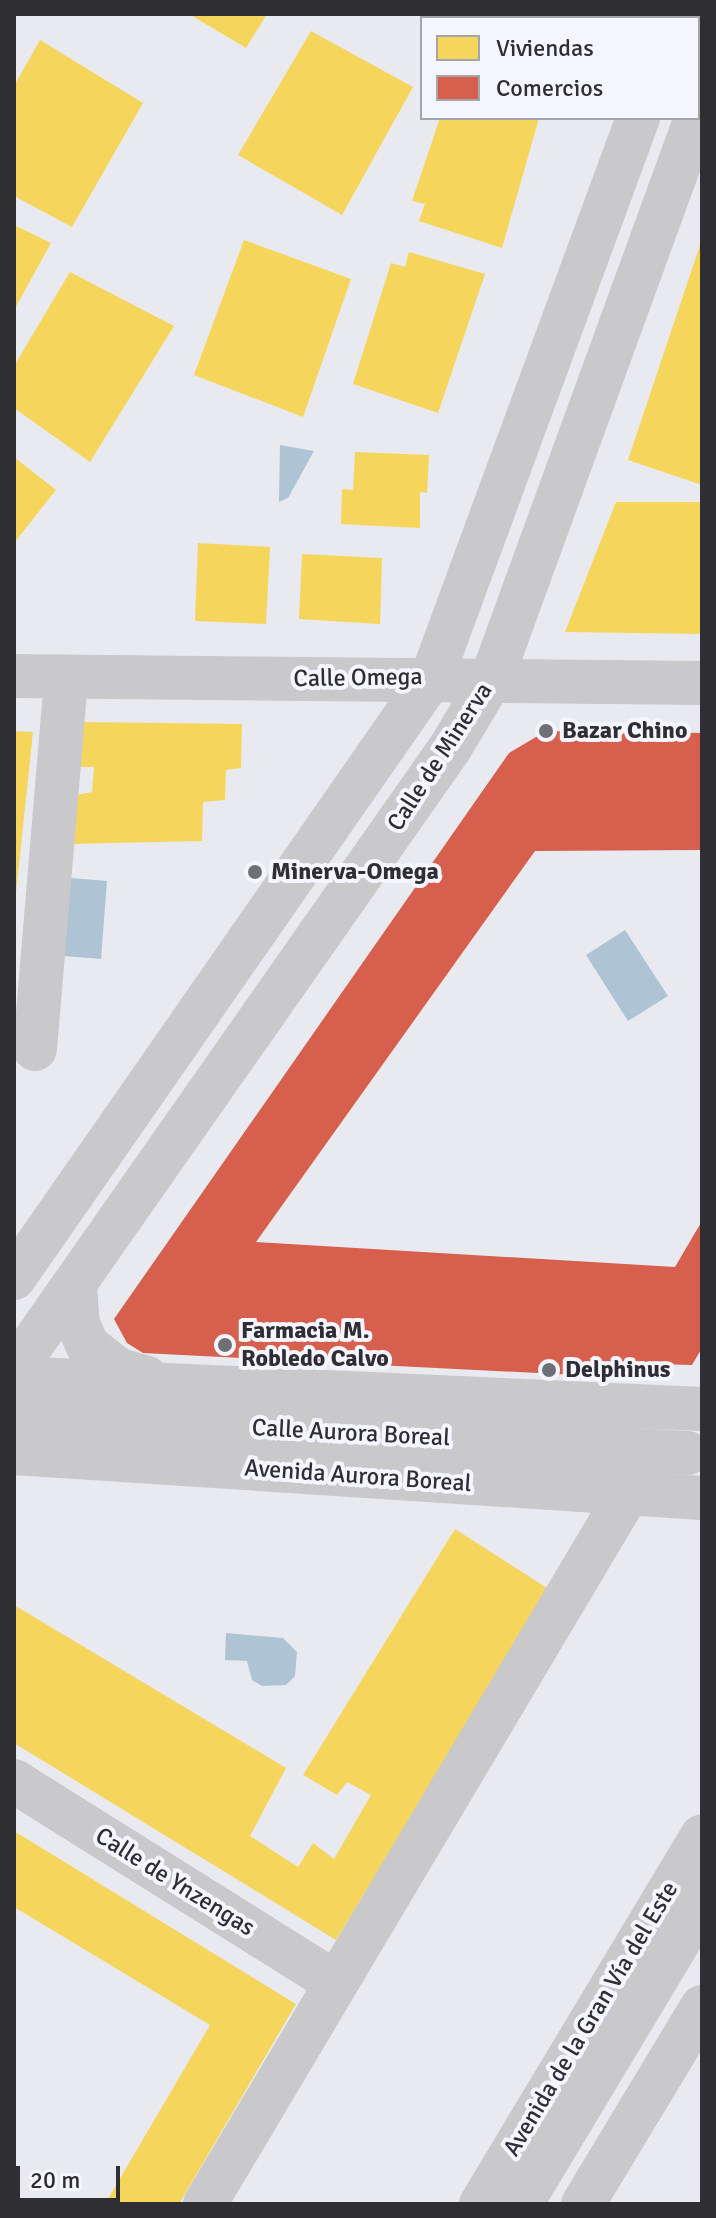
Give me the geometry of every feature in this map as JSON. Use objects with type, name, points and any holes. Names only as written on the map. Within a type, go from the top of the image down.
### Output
[{"type":"street","points":[[14,1278],[432,677],[637,120]]},
{"type":"street","name":"Calle de Minerva","points":[[14,1370],[443,758],[492,678],[696,120]]},
{"type":"street","name":"Calle Omega","points":[[14,676],[432,677],[702,683]]},
{"type":"street","points":[[35,1049],[66,678]]},
{"type":"street","points":[[75,1285],[78,1324],[88,1346],[119,1370],[180,1387]]},
{"type":"street","points":[[14,1378],[702,1409]]},
{"type":"street","name":"Calle Aurora Boreal","points":[[14,1413],[688,1453]]},
{"type":"street","name":"Avenida Aurora Boreal","points":[[14,1453],[702,1498]]},
{"type":"street","points":[[205,2204],[628,1493]]},
{"type":"street","name":"Calle de Ynzengas","points":[[14,1781],[336,1983]]},
{"type":"street","name":"Avenida de la Gran Vía del Este","points":[[481,2204],[702,1836]]},
{"type":"street","name":"Avenida de la Gran Vía del Este","points":[[521,2204],[702,1903]]},
{"type":"street","points":[[541,2204],[702,1936]]},
{"type":"street","points":[[583,2204],[702,2007]]},
{"type":"water","points":[[280,445],[314,451],[288,498],[279,502]]},
{"type":"water","points":[[71,878],[107,881],[101,959],[64,956]]},
{"type":"water","points":[[625,930],[668,996],[628,1021],[586,955]]},
{"type":"water","points":[[226,1633],[283,1638],[297,1652],[295,1676],[286,1685],[262,1686],[252,1680],[247,1661],[225,1660]]},
{"type":"building: Viviendas","points":[[189,14],[267,14],[246,48]]},
{"type":"building: Viviendas","points":[[493,14],[583,16],[494,16]]},
{"type":"building: Viviendas","points":[[311,31],[413,87],[342,215],[238,155]]},
{"type":"building: Viviendas","points":[[40,40],[143,103],[72,227],[14,196],[14,86]]},
{"type":"building: Viviendas","points":[[439,120],[538,120],[502,248],[419,221],[425,204],[412,201]]},
{"type":"building: Viviendas","points":[[14,225],[51,243],[14,310]]},
{"type":"building: Viviendas","points":[[244,240],[351,279],[303,417],[194,375]]},
{"type":"building: Viviendas","points":[[702,242],[702,485],[628,460]]},
{"type":"building: Viviendas","points":[[409,252],[485,274],[438,413],[353,384],[391,263],[405,267]]},
{"type":"building: Viviendas","points":[[70,272],[174,326],[90,462],[14,408],[14,366]]},
{"type":"building: Viviendas","points":[[355,452],[429,455],[427,493],[420,492],[420,528],[341,524],[342,489],[353,490]]},
{"type":"building: Viviendas","points":[[14,457],[56,490],[14,543]]},
{"type":"building: Viviendas","points":[[616,502],[702,502],[702,634],[565,632]]},
{"type":"building: Viviendas","points":[[198,543],[270,547],[266,624],[195,621]]},
{"type":"building: Viviendas","points":[[302,554],[382,558],[380,624],[299,619]]},
{"type":"building: Viviendas","points":[[79,722],[242,724],[241,768],[226,770],[225,800],[203,802],[202,841],[68,844],[72,796],[92,792],[94,767],[78,767]]},
{"type":"building: Viviendas","points":[[14,731],[33,732],[16,893],[14,893]]},
{"type":"building: Viviendas","points":[[455,1529],[550,1590],[336,1940],[14,1743],[14,1605],[286,1768],[250,1836],[298,1867],[313,1843],[334,1859],[371,1795],[347,1782],[337,1795],[303,1775]]},
{"type":"building: Viviendas","points":[[14,1831],[296,2004],[179,2204],[105,2204],[210,2025],[14,1907]]},
{"type":"building: Comercios","points":[[546,731],[702,733],[702,850],[535,851],[256,1242],[675,1267],[702,1221],[702,1348],[692,1365],[657,1364],[655,1379],[143,1353],[127,1343],[114,1319],[509,753]]},
{"type":"place","name":"Bazar Chino","points":[[546,731]]},
{"type":"place","name":"Minerva-Omega","points":[[255,872]]},
{"type":"place","name":"Farmacia M. Robledo Calvo","points":[[225,1345]]},
{"type":"place","name":"Delphinus","points":[[549,1370]]}]
